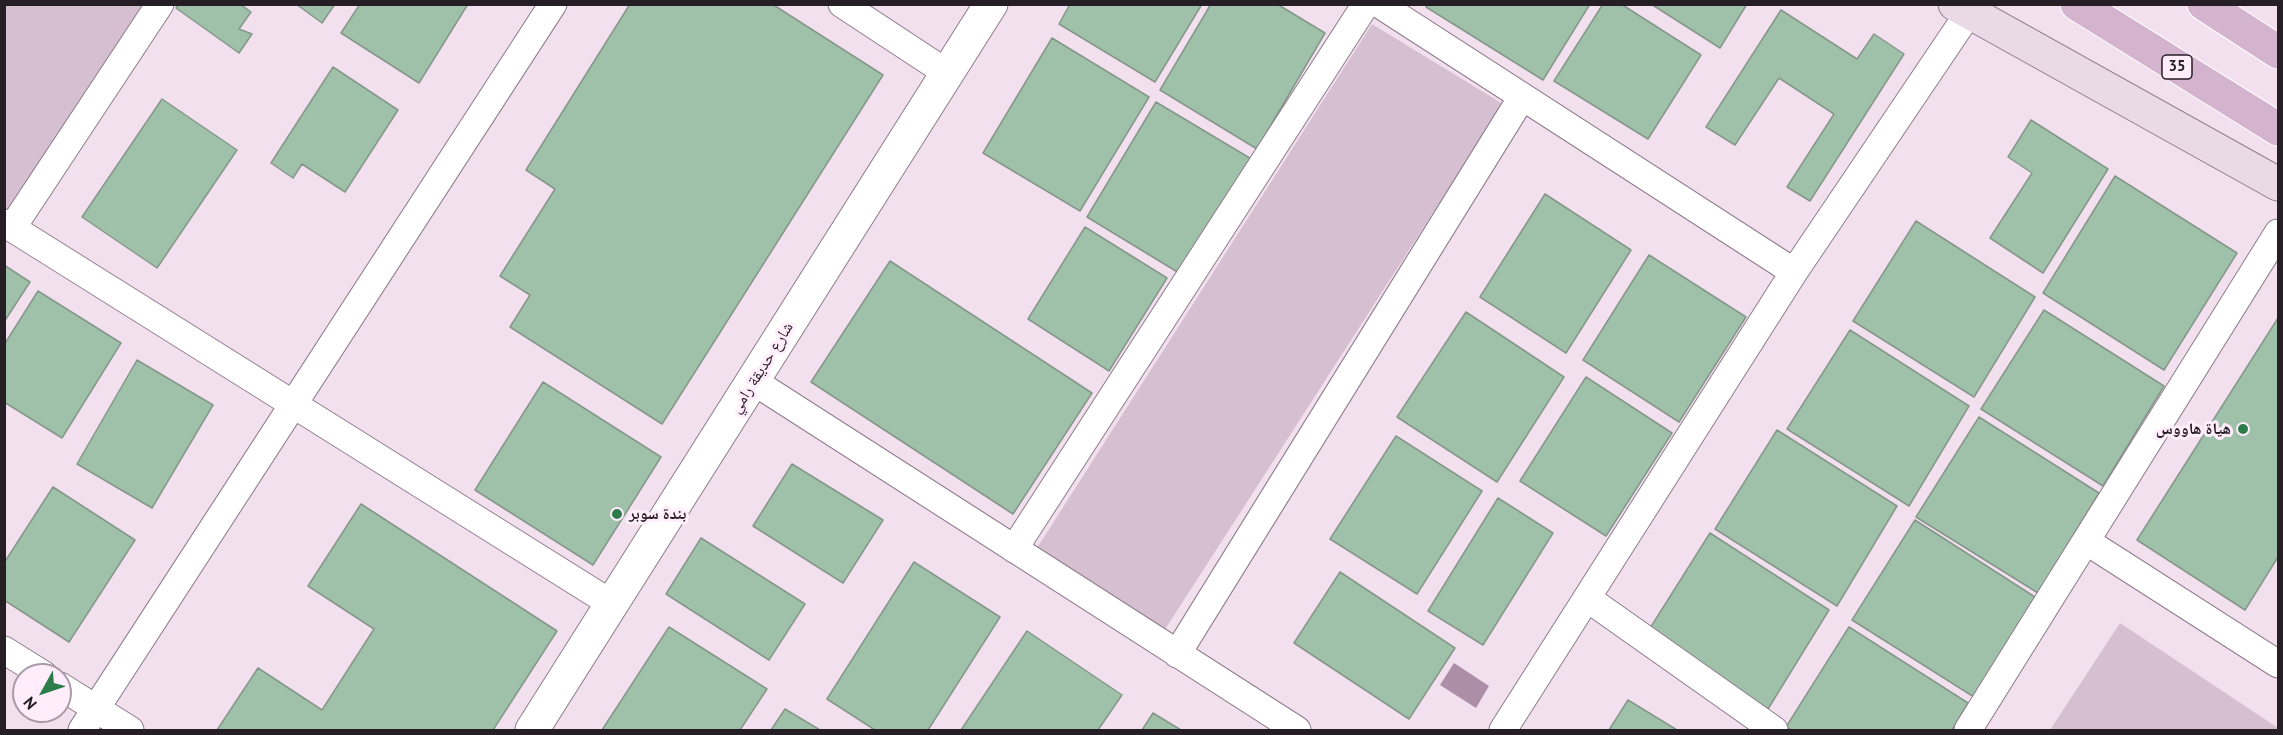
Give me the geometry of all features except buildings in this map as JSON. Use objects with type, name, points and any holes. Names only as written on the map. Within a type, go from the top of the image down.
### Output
[{"type":"main road","points":[[2204,4],[2278,52]]},
{"type":"main road","points":[[1962,9],[2278,184]]},
{"type":"main road","name":"35","points":[[2083,10],[2278,129]]},
{"type":"street","points":[[160,4],[8,225],[612,604]]},
{"type":"street","points":[[89,719],[294,406],[552,4]]},
{"type":"street","points":[[842,4],[947,73]]},
{"type":"street","name":"شارع حديقة رامي","points":[[532,730],[991,4]]},
{"type":"street","points":[[1014,549],[1366,4]]},
{"type":"street","points":[[1379,4],[1794,272]]},
{"type":"street","points":[[1503,730],[1962,9]]},
{"type":"street","points":[[1177,654],[1522,97]]},
{"type":"street","points":[[1968,730],[2278,233]]},
{"type":"street","points":[[753,381],[1297,730]]},
{"type":"street","points":[[2086,541],[2278,663]]},
{"type":"street","points":[[1587,598],[1774,730]]},
{"type":"street","points":[[4,650],[25,663]]},
{"type":"street","points":[[72,700],[89,719],[130,730]]},
{"type":"shaded area","points":[[4,5],[144,5],[9,215],[4,212]]},
{"type":"shaded area","points":[[1372,24],[1503,104],[1164,631],[1037,548]]},
{"type":"shaded area","points":[[2120,623],[2278,728],[2278,730],[2050,730]]},
{"type":"shaded area","points":[[1454,663],[1489,686],[1476,708],[1440,685]]},
{"type":"place","name":"هياة هاووس","points":[[2243,429]]},
{"type":"place","name":"بندة سوبر","points":[[617,514]]}]
